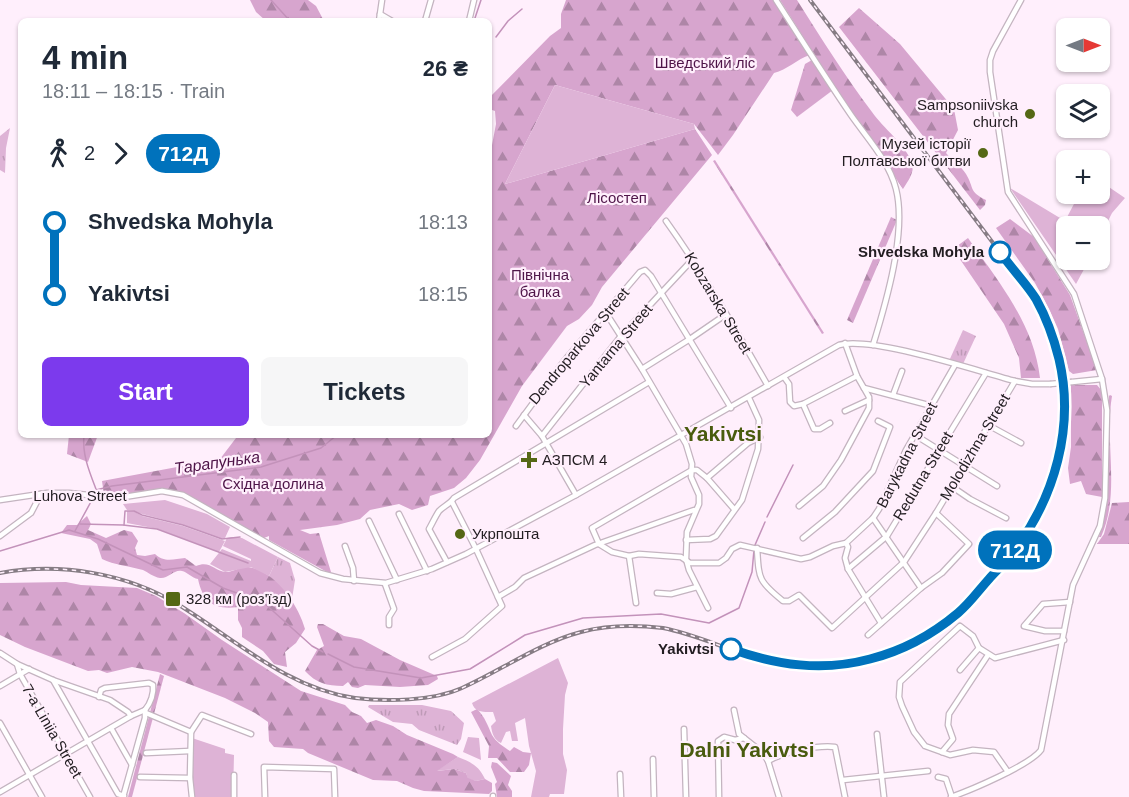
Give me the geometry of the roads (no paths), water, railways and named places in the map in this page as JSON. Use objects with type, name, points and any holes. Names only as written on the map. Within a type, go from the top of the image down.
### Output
[{"type":"street","points":[[379,18],[382,0]]},
{"type":"street","points":[[426,18],[431,0]]},
{"type":"street","points":[[470,18],[474,0]]},
{"type":"street","points":[[776,0],[883,159],[897,190],[898,218],[894,265],[873,345]]},
{"type":"street","points":[[938,777],[946,779],[952,797],[1008,772],[1037,756],[1041,750],[1074,585],[1100,526],[1105,498],[1107,410],[1102,379],[1074,294],[1008,192],[990,60],[1022,0]]},
{"type":"street","points":[[380,14],[387,18]]},
{"type":"street","name":"Kobzarska Street","points":[[666,221],[693,259],[768,386]]},
{"type":"street","name":"Yantarna Street","points":[[542,436],[621,336],[693,259]]},
{"type":"street","name":"Dendroparkova Street","points":[[516,426],[564,361],[640,272],[645,270],[662,293]]},
{"type":"street","points":[[662,293],[731,408]]},
{"type":"street","points":[[606,313],[686,444],[692,470],[691,477],[699,495],[699,504],[687,532],[686,559],[696,587],[708,608]]},
{"type":"street","points":[[642,369],[725,315]]},
{"type":"street","points":[[799,506],[823,486],[841,460],[869,408],[869,400],[845,343]]},
{"type":"street","points":[[389,625],[389,617],[394,609],[385,584],[427,570],[476,549],[845,343],[873,345],[1032,384],[1102,379]]},
{"type":"street","name":"Barykadna Street","points":[[599,544],[612,552],[629,556],[639,554],[686,559],[690,563],[719,563],[732,549],[740,545],[801,559],[846,543],[873,518],[879,509],[915,435],[955,365]]},
{"type":"street","points":[[893,394],[902,371]]},
{"type":"street","name":"Redutna Street","points":[[848,569],[887,536],[986,373]]},
{"type":"street","points":[[784,377],[789,384],[791,405],[803,404],[857,376]]},
{"type":"street","name":"Molodizhna Street","points":[[757,548],[758,574],[768,589],[783,602],[799,595],[832,628],[904,562],[1015,381]]},
{"type":"street","points":[[447,562],[429,529],[439,512],[454,498],[649,382]]},
{"type":"street","points":[[864,388],[932,406]]},
{"type":"street","points":[[686,540],[710,539],[716,536],[742,500],[748,486],[760,437],[759,420],[748,398]]},
{"type":"street","points":[[845,411],[869,400]]},
{"type":"street","points":[[803,404],[814,429],[820,429],[830,423]]},
{"type":"street","points":[[524,415],[542,436],[576,495]]},
{"type":"street","points":[[803,538],[835,512],[873,471],[890,427],[878,422]]},
{"type":"street","points":[[988,425],[1021,443]]},
{"type":"street","points":[[915,435],[997,486]]},
{"type":"street","points":[[707,478],[748,442],[760,437]]},
{"type":"street","points":[[599,544],[592,528],[692,470],[697,470],[707,478],[734,509]]},
{"type":"street","points":[[951,486],[1006,518]]},
{"type":"street","name":"Luhova Street","points":[[0,500],[41,494],[69,493],[118,498],[171,492],[183,495],[320,573],[354,581],[385,584]]},
{"type":"street","points":[[0,536],[31,513],[41,494]]},
{"type":"street","points":[[432,657],[465,639],[502,606],[452,502]]},
{"type":"street","points":[[498,597],[524,578],[599,544],[694,510]]},
{"type":"street","name":"Molodizhna Street","points":[[921,588],[942,573],[969,544],[936,513]]},
{"type":"street","points":[[399,514],[427,570]]},
{"type":"street","points":[[868,635],[921,588],[873,518]]},
{"type":"street","points":[[369,521],[397,580]]},
{"type":"street","points":[[846,543],[848,547],[845,558],[848,569],[881,623]]},
{"type":"street","points":[[345,546],[353,568],[354,581]]},
{"type":"street","points":[[629,556],[636,603]]},
{"type":"street","points":[[657,592],[671,594],[696,587]]},
{"type":"street","points":[[1064,631],[1045,631],[1024,626],[1044,604],[1070,602]]},
{"type":"street","points":[[1008,772],[994,752],[973,750],[954,755],[925,746],[914,732],[899,697],[902,679],[960,626],[973,636],[979,648],[995,658],[1064,640]]},
{"type":"street","points":[[960,670],[979,648]]},
{"type":"street","points":[[0,653],[17,664],[53,680],[110,700],[131,716]]},
{"type":"street","points":[[942,752],[953,739],[948,726],[949,714],[988,655]]},
{"type":"street","name":"7-a Liniia Street","points":[[17,664],[20,674],[90,797]]},
{"type":"street","points":[[0,686],[29,669]]},
{"type":"street","points":[[53,680],[118,794],[123,796],[153,685],[149,683],[105,688],[101,690],[99,696]]},
{"type":"street","points":[[734,710],[740,734],[763,753],[768,761],[779,797]]},
{"type":"street","points":[[0,792],[131,716],[145,711],[192,732]]},
{"type":"street","points":[[192,797],[190,751],[192,732],[200,716],[250,734]]},
{"type":"street","points":[[0,723],[42,797]]},
{"type":"street","points":[[111,728],[132,766]]},
{"type":"street","points":[[684,729],[686,797]]},
{"type":"street","points":[[877,734],[884,797]]},
{"type":"street","points":[[719,797],[718,741],[724,737],[735,740],[744,738]]},
{"type":"street","points":[[768,761],[796,751],[832,746],[836,748],[845,797]]},
{"type":"street","points":[[146,753],[190,751]]},
{"type":"street","points":[[653,759],[654,797]]},
{"type":"street","points":[[265,797],[264,767],[334,769],[335,797]]},
{"type":"street","points":[[843,780],[928,771]]},
{"type":"street","points":[[620,774],[621,797]]},
{"type":"street","points":[[234,776],[234,797]]},
{"type":"street","points":[[140,777],[190,778]]},
{"type":"waterway","points":[[271,0],[287,18]]},
{"type":"waterway","points":[[475,18],[481,0]]},
{"type":"waterway","points":[[496,37],[508,21],[522,9]]},
{"type":"waterway","points":[[84,438],[85,456],[96,489]]},
{"type":"waterway","name":"Тарапунька","points":[[95,493],[96,490],[112,486],[261,467],[321,448],[333,438]]},
{"type":"waterway","name":"Тарапунька","points":[[767,517],[793,465]]},
{"type":"waterway","name":"Тарапунька","points":[[75,531],[93,498]]},
{"type":"waterway","points":[[124,525],[125,511],[134,511],[222,539],[240,537]]},
{"type":"waterway","name":"Тарапунька","points":[[755,545],[765,522]]},
{"type":"waterway","points":[[80,524],[157,529],[248,563]]},
{"type":"waterway","name":"Тарапунька","points":[[0,551],[69,530],[98,539],[163,570],[187,567],[223,588],[264,603],[312,646],[323,652]]},
{"type":"waterway","name":"Тарапунька","points":[[328,654],[354,667],[421,678],[470,669],[525,635],[583,618],[661,614],[709,623],[739,608],[752,572],[754,550]]},
{"type":"railway","points":[[0,573],[23,570],[69,570],[92,573],[138,585],[179,605],[284,673],[330,693],[367,699],[395,700],[437,696],[477,681],[550,643],[581,632],[601,628],[632,626],[663,628],[764,660],[818,666],[839,665],[887,654],[903,648],[946,623],[967,605],[1004,562],[1030,526],[1049,487],[1056,467],[1064,422],[1063,390],[1058,359],[1036,300],[810,0]]},
{"type":"train","name":"712Д","points":[[731,649],[767,661],[788,665],[843,665],[872,659],[907,646],[929,634],[959,612],[1014,552],[1036,517],[1054,475],[1062,443],[1064,397],[1059,358],[1043,315],[1036,300],[1000,252]]},
{"type":"place","name":"Sampsoniivska church","points":[[1030,114]]},
{"type":"place","name":"Музей історії Полтавської битви","points":[[983,153]]},
{"type":"place","name":"Shvedska Mohyla","points":[[1000,252]]},
{"type":"place","name":"АЗПСМ 4","points":[[529,460]]},
{"type":"place","name":"Укрпошта","points":[[460,534]]},
{"type":"place","name":"328 км (роз'їзд)","points":[[173,599]]},
{"type":"place","name":"Yakivtsi","points":[[731,649]]},
{"type":"district","name":"Yakivtsi","points":[[723,434]]},
{"type":"district","name":"Dalni Yakivtsi","points":[[747,750]]},
{"type":"park label","name":"Шведський ліс","points":[[705,63]]},
{"type":"park label","name":"Лісостеп","points":[[617,198]]},
{"type":"park label","name":"Північна балка","points":[[540,284]]},
{"type":"park label","name":"Східна долина","points":[[273,484]]}]
